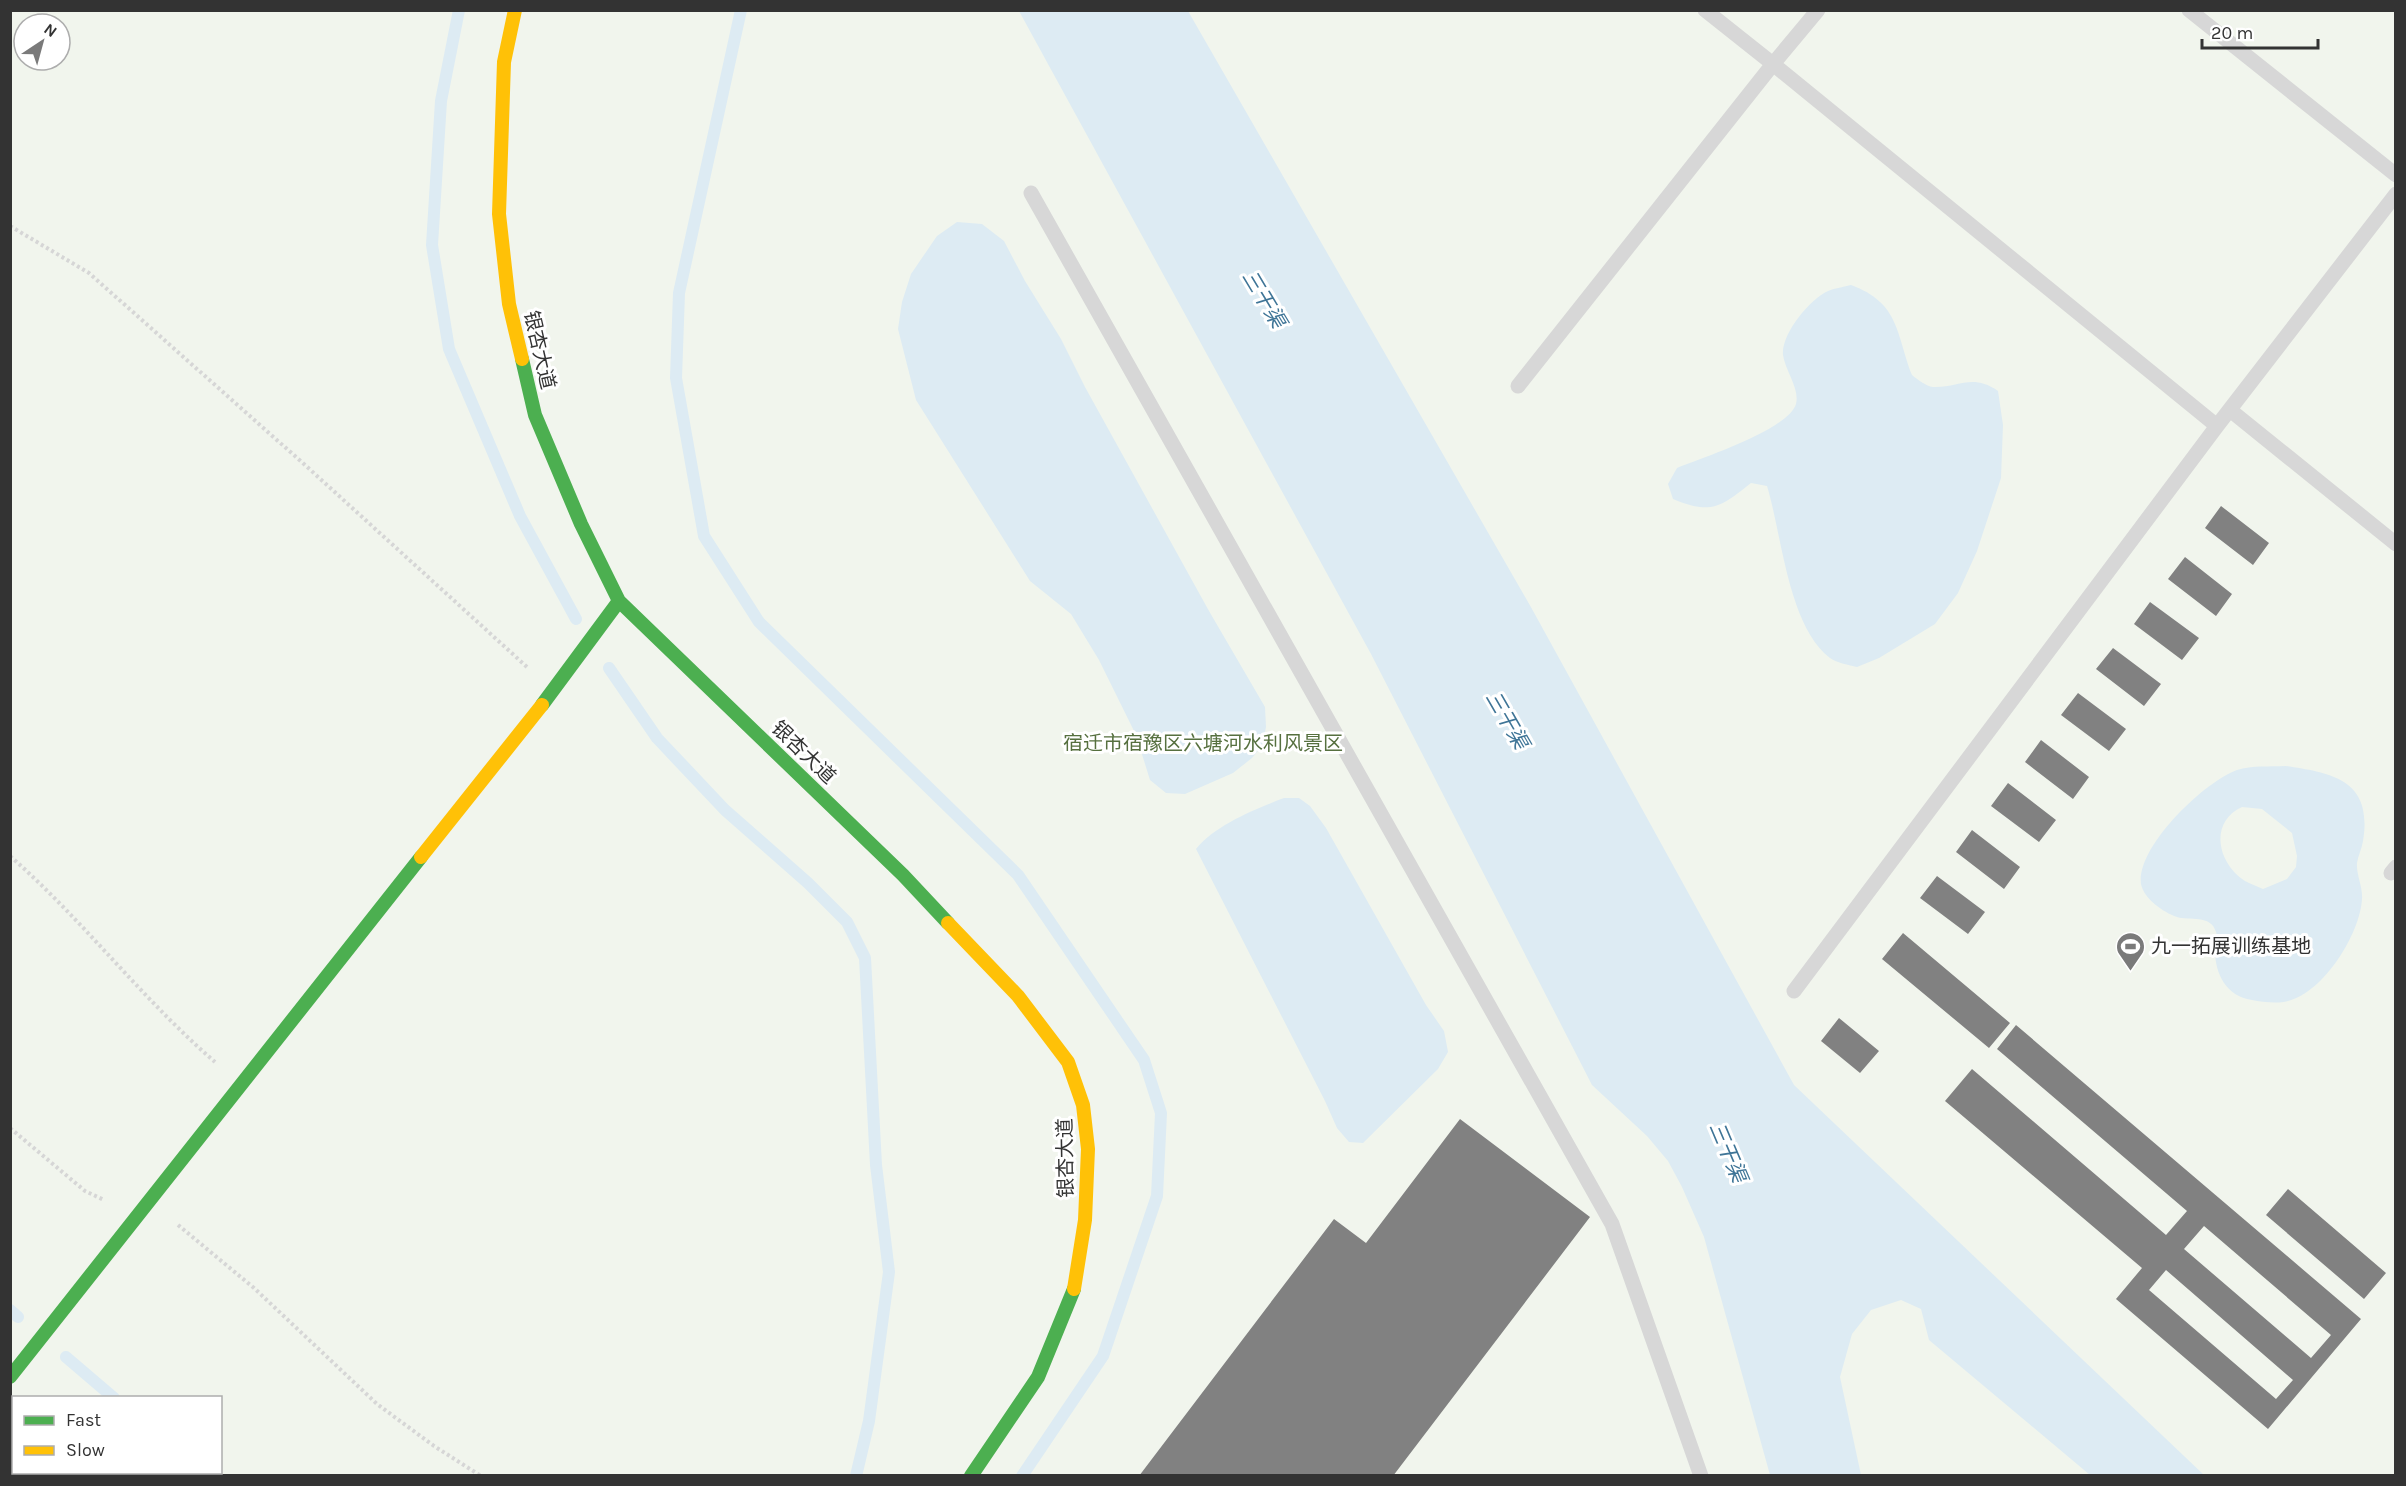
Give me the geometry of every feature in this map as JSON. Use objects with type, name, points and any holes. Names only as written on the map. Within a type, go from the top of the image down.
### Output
[{"type":"street","name":"银杏大道","points":[[515,10],[504,62],[499,214],[509,304],[535,415],[581,524],[620,601],[911,883],[1018,996],[1068,1062],[1083,1106],[1088,1149],[1085,1221],[1077,1283],[1038,1377],[971,1476]]},
{"type":"street","points":[[10,1377],[554,690],[620,601]]},
{"type":"lane","points":[[1706,10],[2217,426]]},
{"type":"lane","points":[[1518,386],[1818,10]]},
{"type":"lane","points":[[2189,10],[2396,175]]},
{"type":"lane","points":[[1031,193],[1612,1224],[1701,1476]]},
{"type":"lane","points":[[1794,992],[2217,426],[2396,194]]},
{"type":"lane","points":[[2230,410],[2396,544]]},
{"type":"path","points":[[10,226],[89,273],[554,690]]},
{"type":"path","points":[[10,856],[41,883],[176,1029],[241,1086]]},
{"type":"path","points":[[10,1128],[85,1191],[138,1216]]},
{"type":"path","points":[[150,1201],[254,1288],[377,1404],[434,1446],[482,1476]]},
{"type":"green space","name":"宿迁市宿豫区六塘河水利风景区","points":[[10,11],[2395,11],[2395,1475],[11,1475]]},
{"type":"water","name":"三干渠","points":[[1019,11],[1188,11],[1532,609],[1794,1085],[2204,1475],[2090,1475],[1929,1340],[1921,1309],[1901,1300],[1871,1310],[1852,1334],[1840,1377],[1861,1475],[1770,1475],[1704,1237],[1682,1187],[1668,1161],[1647,1136],[1592,1085],[1371,654]]},
{"type":"water","points":[[957,222],[982,224],[1004,241],[1025,281],[1061,339],[1085,387],[1209,611],[1265,707],[1266,727],[1262,746],[1252,758],[1233,773],[1185,794],[1166,793],[1150,780],[1136,735],[1099,660],[1071,614],[1030,581],[916,400],[898,329],[902,302],[911,274],[937,236]]},
{"type":"water","points":[[1851,285],[1867,292],[1888,311],[1899,333],[1912,375],[1933,387],[1973,382],[1989,386],[1998,391],[2003,425],[2001,478],[1977,551],[1958,593],[1935,624],[1879,658],[1857,667],[1830,658],[1816,643],[1805,625],[1788,578],[1767,486],[1751,483],[1723,503],[1697,507],[1673,499],[1668,484],[1677,468],[1743,442],[1778,424],[1790,414],[1797,398],[1783,355],[1787,337],[1798,318],[1813,301],[1828,291]]},
{"type":"water","points":[[2286,766],[2334,777],[2356,793],[2362,805],[2365,821],[2357,863],[2362,899],[2355,928],[2338,960],[2327,974],[2301,995],[2288,1001],[2275,1003],[2243,998],[2229,989],[2217,967],[2215,950],[2217,934],[2213,926],[2205,920],[2177,917],[2166,912],[2150,900],[2141,884],[2142,869],[2160,835],[2207,788],[2223,777],[2243,768]],"holes":[[[2242,807],[2262,809],[2292,833],[2297,856],[2296,867],[2287,879],[2263,889],[2245,881],[2235,873],[2223,854],[2221,843],[2221,832],[2225,822],[2232,814]]]},
{"type":"water","points":[[1284,798],[1299,798],[1310,806],[1326,828],[1426,1005],[1444,1031],[1448,1052],[1438,1069],[1363,1143],[1349,1142],[1337,1128],[1196,849],[1204,840],[1225,825]]},
{"type":"building","points":[[2221,506],[2269,543],[2253,565],[2205,528]]},
{"type":"building","points":[[2185,557],[2232,594],[2216,616],[2168,579]]},
{"type":"building","points":[[2150,602],[2199,638],[2182,660],[2134,624]]},
{"type":"building","points":[[2113,648],[2161,684],[2144,706],[2096,669]]},
{"type":"building","points":[[2078,693],[2126,729],[2109,751],[2061,715]]},
{"type":"building","points":[[2041,740],[2089,777],[2073,799],[2025,762]]},
{"type":"building","points":[[2008,783],[2056,820],[2039,842],[1991,806]]},
{"type":"building","points":[[1972,830],[2020,867],[2004,889],[1956,852]]},
{"type":"building","points":[[1937,876],[1985,912],[1968,934],[1920,898]]},
{"type":"building","points":[[1903,933],[2010,1023],[1989,1048],[1882,959]]},
{"type":"building","points":[[1839,1018],[1879,1051],[1860,1073],[1821,1041]]},
{"type":"building","points":[[2016,1025],[2361,1319],[2268,1429],[2116,1299],[2142,1268],[1945,1101],[1972,1069],[2166,1235],[2187,1211],[1997,1049]],"holes":[[[2204,1226],[2331,1335],[2311,1358],[2184,1249]],[[2166,1270],[2293,1380],[2276,1399],[2149,1290]]]},
{"type":"building","points":[[1460,1119],[1590,1217],[1393,1476],[1139,1476],[1334,1219],[1366,1243]]},
{"type":"building","points":[[2288,1189],[2386,1273],[2364,1299],[2266,1215]]},
{"type":"waterway","points":[[459,10],[441,101],[432,245],[449,349],[520,516],[576,619]]},
{"type":"waterway","points":[[741,10],[679,293],[676,378],[704,536],[759,622],[1018,875],[1144,1060],[1161,1113],[1157,1196],[1103,1356],[1022,1476]]},
{"type":"waterway","points":[[609,668],[657,738],[725,810],[808,883],[847,922],[865,958],[876,1165],[889,1272],[869,1421],[856,1476]]},
{"type":"waterway","points":[[10,1310],[18,1317]]},
{"type":"waterway","points":[[66,1357],[112,1396]]},
{"type":"traffic: fast","points":[[522,359],[535,415],[581,524],[619,601],[903,875],[948,923]]},
{"type":"traffic: fast","points":[[542,705],[619,601]]},
{"type":"traffic: fast","points":[[10,1377],[421,857]]},
{"type":"traffic: fast","points":[[971,1476],[1038,1377],[1074,1289]]},
{"type":"traffic: slow","points":[[515,10],[504,62],[499,214],[509,304],[522,359]]},
{"type":"traffic: slow","points":[[421,857],[542,705]]},
{"type":"traffic: slow","points":[[948,923],[1018,996],[1068,1062],[1083,1105],[1088,1149],[1085,1220],[1074,1289]]},
{"type":"place","name":"九一拓展训练基地","points":[[2130,972]]}]
